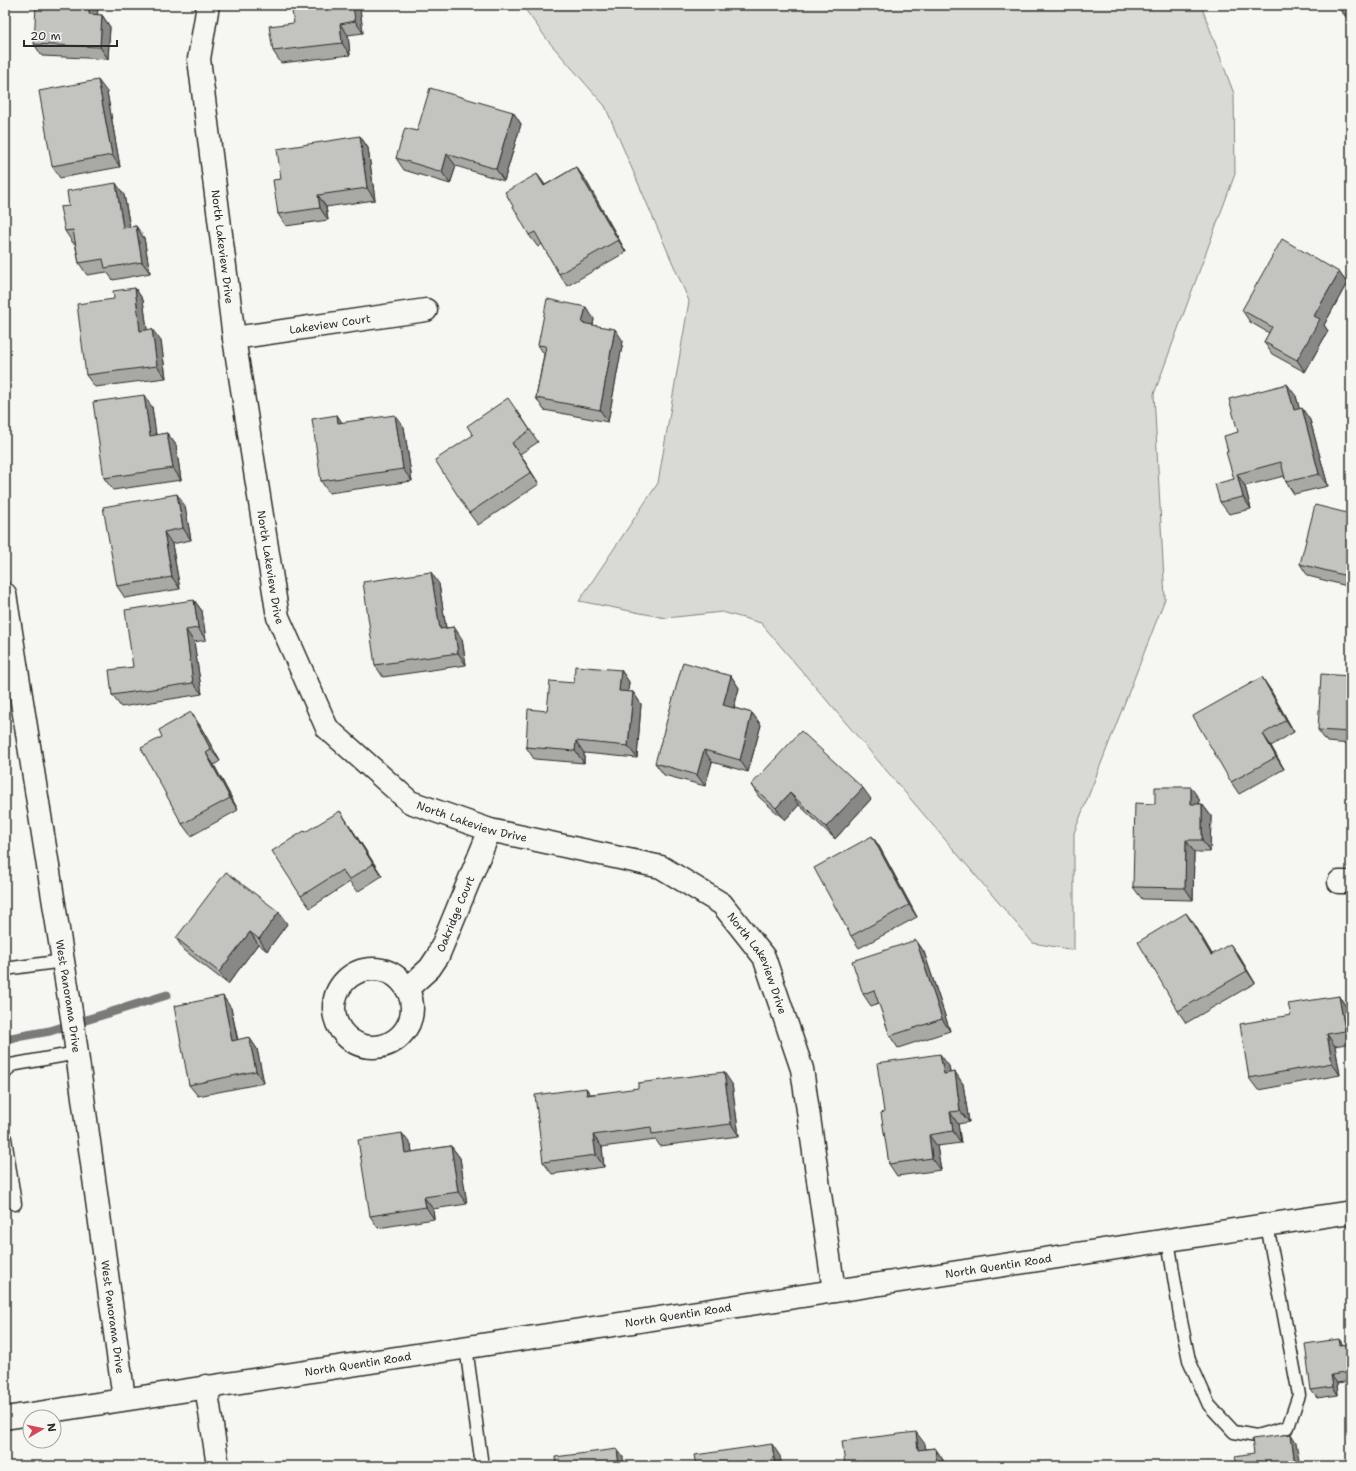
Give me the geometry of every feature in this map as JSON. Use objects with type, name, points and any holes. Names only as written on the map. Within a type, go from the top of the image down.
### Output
[{"type":"street","name":"North Lakeview Drive","points":[[208,5],[199,59],[234,338],[278,617],[327,728],[410,802],[490,830],[661,867],[722,904],[764,957],[802,1069],[834,1291]]},
{"type":"street","name":"Lakeview Court","points":[[234,338],[426,310]]},
{"type":"street","name":"West Panorama Drive","points":[[5,594],[77,1053],[124,1399]]},
{"type":"street","name":"Oakridge Court","points":[[407,989],[430,968],[438,956],[490,830]]},
{"type":"street","name":"North Quentin Road","points":[[5,1418],[206,1386],[1351,1212]]},
{"type":"street","points":[[206,1386],[218,1466]]},
{"type":"lane","points":[[5,969],[63,961]]},
{"type":"lane","points":[[5,1073],[11,1065],[77,1053]]},
{"type":"lane","points":[[5,1138],[15,1204]]},
{"type":"lane","points":[[1168,1240],[1189,1360],[1209,1405],[1234,1432],[1256,1436],[1288,1427],[1299,1395],[1267,1225]]},
{"type":"lane","points":[[466,1347],[482,1466]]},
{"type":"shaded area","points":[[522,5],[1201,5],[1234,94],[1235,174],[1154,394],[1165,599],[1074,833],[1074,950],[1033,943],[761,623],[722,612],[666,618],[579,601],[658,483],[689,301],[605,106],[549,42]]},
{"type":"building","points":[[36,5],[89,5],[89,14],[102,15],[100,47],[34,44]]},
{"type":"building","points":[[291,5],[353,5],[355,21],[340,24],[342,43],[273,51],[269,26],[294,23]]},
{"type":"building","points":[[1338,5],[1351,5],[1351,21]]},
{"type":"building","points":[[98,80],[112,155],[52,166],[39,91]]},
{"type":"building","points":[[430,88],[513,112],[496,169],[447,154],[442,172],[396,158],[405,128],[417,131]]},
{"type":"building","points":[[360,136],[367,188],[318,195],[320,208],[278,214],[273,180],[281,179],[277,149]]},
{"type":"building","points":[[576,167],[618,240],[559,274],[535,232],[529,235],[505,192],[537,174],[544,186]]},
{"type":"building","points":[[116,183],[123,228],[136,226],[142,262],[105,268],[103,259],[79,263],[73,230],[65,231],[60,207],[69,206],[67,191]]},
{"type":"building","points":[[1282,239],[1339,272],[1314,316],[1320,319],[1297,360],[1264,342],[1272,327],[1242,310]]},
{"type":"building","points":[[135,288],[140,331],[152,329],[157,366],[86,375],[77,304],[114,299],[113,291]]},
{"type":"building","points":[[547,299],[586,307],[582,323],[615,329],[600,410],[536,398],[546,346],[538,345]]},
{"type":"building","points":[[1287,384],[1294,410],[1302,408],[1319,474],[1286,482],[1281,462],[1237,474],[1243,497],[1220,502],[1215,484],[1234,479],[1226,452],[1228,452],[1224,436],[1238,432],[1229,399]]},
{"type":"building","points":[[144,395],[150,436],[167,433],[173,468],[104,478],[93,402]]},
{"type":"building","points":[[508,398],[530,430],[512,443],[531,472],[469,513],[435,460],[473,435],[467,426]]},
{"type":"building","points":[[337,415],[338,423],[395,415],[403,469],[321,481],[312,419]]},
{"type":"building","points":[[177,494],[183,528],[164,532],[172,577],[117,586],[103,507]]},
{"type":"building","points":[[1315,505],[1351,514],[1351,577],[1300,564]]},
{"type":"building","points":[[431,572],[440,629],[454,627],[458,653],[375,665],[363,582]]},
{"type":"building","points":[[194,600],[198,628],[186,630],[193,683],[112,695],[109,670],[133,667],[125,610]]},
{"type":"building","points":[[683,662],[731,676],[723,705],[752,713],[740,760],[704,750],[697,775],[655,763]]},
{"type":"building","points":[[575,666],[621,670],[619,691],[633,692],[628,746],[576,741],[575,751],[526,747],[528,709],[547,711],[550,681],[574,683]]},
{"type":"building","points":[[1321,674],[1351,676],[1351,732],[1318,730]]},
{"type":"building","points":[[1262,677],[1286,720],[1263,734],[1276,757],[1231,782],[1193,716]]},
{"type":"building","points":[[191,712],[211,750],[206,753],[230,798],[182,824],[141,748],[162,737],[159,730]]},
{"type":"building","points":[[801,731],[863,788],[826,827],[790,793],[776,808],[751,785]]},
{"type":"building","points":[[1155,787],[1191,787],[1191,804],[1202,804],[1202,840],[1186,840],[1185,888],[1133,887],[1135,803],[1155,804]]},
{"type":"building","points":[[340,811],[373,864],[349,880],[342,870],[301,896],[272,851]]},
{"type":"building","points":[[872,836],[909,905],[851,936],[814,868]]},
{"type":"building","points":[[226,872],[279,912],[259,939],[250,932],[219,972],[176,938]]},
{"type":"building","points":[[1186,913],[1211,955],[1230,944],[1247,971],[1178,1011],[1138,942]]},
{"type":"building","points":[[916,940],[942,1019],[890,1036],[874,990],[863,994],[852,961]]},
{"type":"building","points":[[223,996],[232,1041],[249,1037],[256,1071],[189,1085],[174,1006]]},
{"type":"building","points":[[1339,996],[1345,1031],[1327,1034],[1332,1063],[1249,1078],[1240,1024],[1291,1015],[1288,1004]]},
{"type":"building","points":[[940,1054],[944,1074],[955,1072],[960,1111],[950,1112],[953,1131],[929,1135],[932,1158],[889,1164],[881,1113],[884,1112],[877,1063]]},
{"type":"building","points":[[724,1072],[731,1124],[652,1134],[651,1127],[593,1135],[596,1155],[543,1162],[535,1095],[586,1088],[587,1095],[638,1088],[638,1083]]},
{"type":"building","points":[[402,1133],[405,1153],[451,1146],[458,1192],[424,1197],[426,1207],[370,1216],[358,1140]]},
{"type":"building","points":[[1339,1339],[1340,1345],[1351,1344],[1351,1372],[1331,1375],[1333,1387],[1311,1390],[1305,1344]]},
{"type":"building","points":[[916,1432],[918,1450],[935,1448],[937,1466],[868,1466],[868,1463],[845,1465],[842,1441]]},
{"type":"building","points":[[1291,1434],[1295,1466],[1237,1466],[1235,1456],[1254,1453],[1252,1439]]},
{"type":"building","points":[[772,1444],[775,1466],[697,1466],[695,1455]]},
{"type":"building","points":[[617,1449],[619,1466],[556,1466],[555,1457]]},
{"type":"waterway","points":[[5,1039],[50,1031],[167,995]]}]
